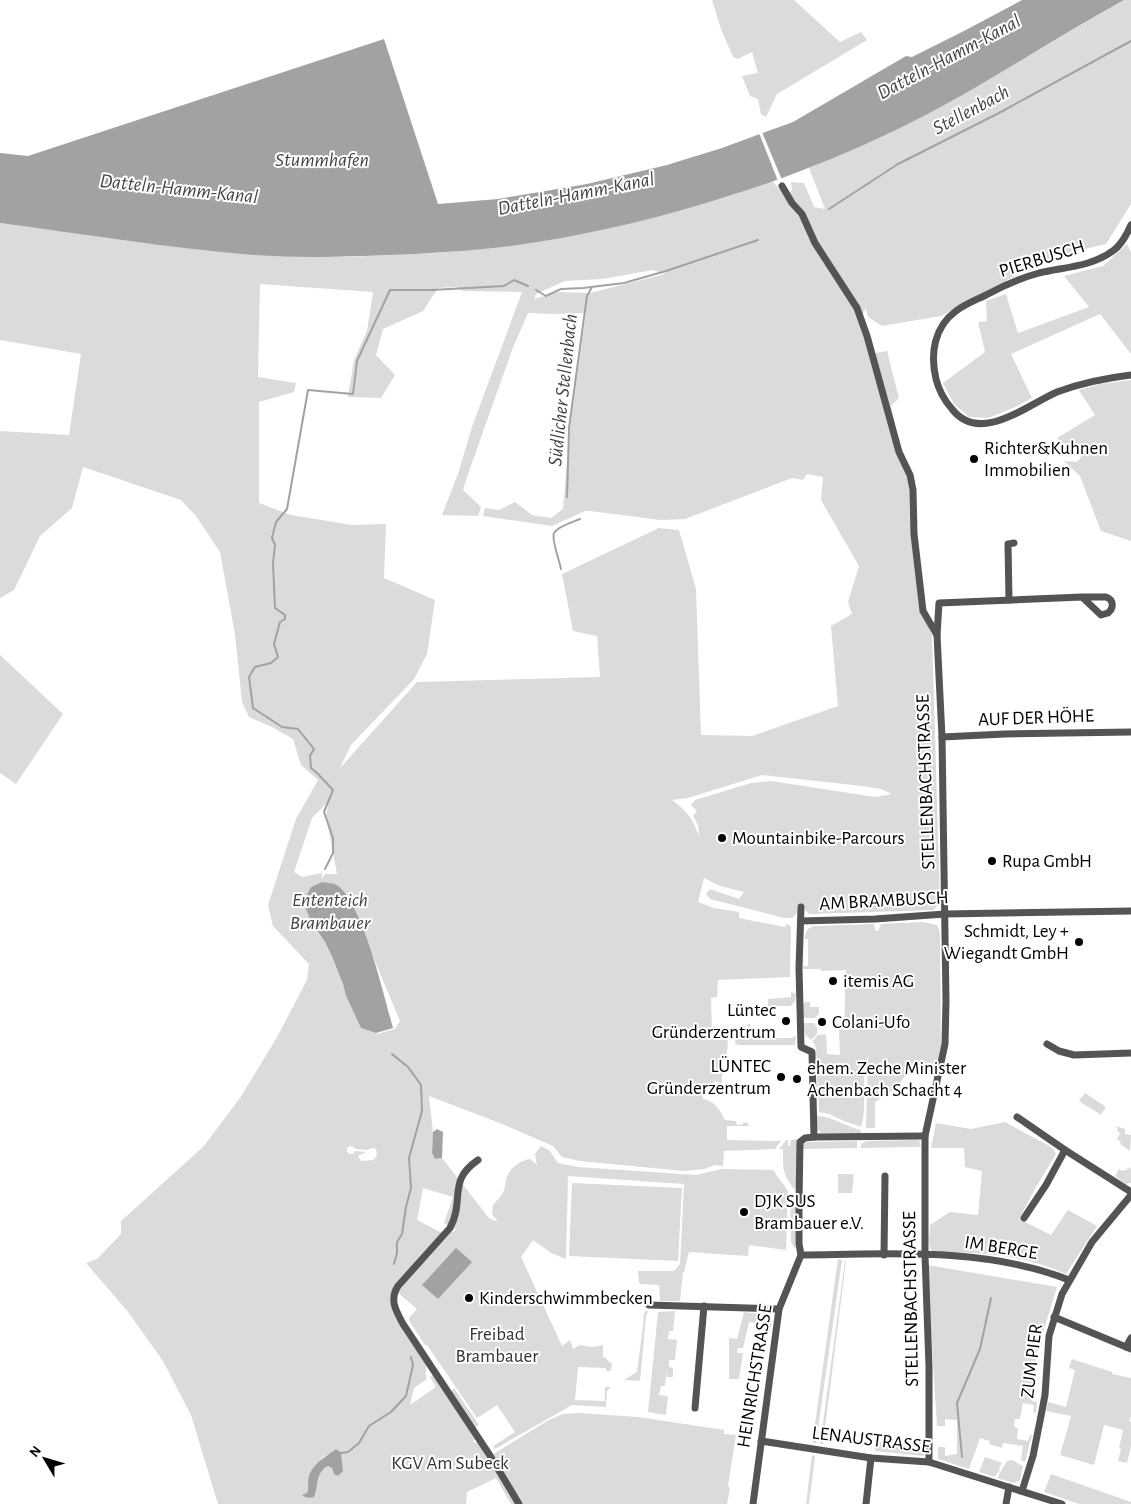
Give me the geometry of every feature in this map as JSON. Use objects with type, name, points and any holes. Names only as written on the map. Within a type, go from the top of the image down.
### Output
[{"type":"street","name":"STELLENBACHSTRASSE","points":[[782,186],[792,203],[802,214],[814,243],[857,308],[867,336],[899,452],[910,475],[913,490],[914,534],[923,612],[937,635]]},
{"type":"street","name":"PIERBUSCH","points":[[1131,225],[1125,238],[1115,249],[1102,257],[1088,263],[1036,274],[1004,286],[958,310],[944,322],[939,332],[934,355],[934,370],[938,388],[946,402],[957,416],[975,424],[985,424],[1005,418],[1042,399],[1074,386],[1131,374]]},
{"type":"street","points":[[1009,600],[1008,544],[1014,543]]},
{"type":"street","name":"STELLENBACHSTRASSE","points":[[929,1462],[925,1136],[945,1044],[946,1001],[942,737],[937,635],[938,603],[1082,597]]},
{"type":"street","name":"AUF DER HÖHE","points":[[942,737],[1131,732]]},
{"type":"street","points":[[801,907],[801,921]]},
{"type":"street","name":"AM BRAMBUSCH","points":[[814,1137],[812,1052],[802,1047],[801,921],[877,919],[945,914],[1131,911]]},
{"type":"street","points":[[1046,1044],[1059,1051],[1074,1055],[1131,1053]]},
{"type":"street","points":[[1017,1117],[1131,1194]]},
{"type":"street","points":[[814,1137],[925,1136]]},
{"type":"street","name":"HEINRICHSTRASSE","points":[[753,1504],[779,1309],[801,1255],[799,1244],[800,1142],[804,1138],[814,1137]]},
{"type":"street","points":[[1024,1218],[1046,1185],[1065,1150]]},
{"type":"street","points":[[478,1160],[464,1172],[460,1180],[457,1210],[450,1228],[394,1292],[392,1301],[403,1324],[520,1504]]},
{"type":"street","points":[[884,1255],[885,1176]]},
{"type":"street","name":"ZUM PIER","points":[[1022,1491],[1042,1416],[1049,1336],[1062,1294],[1092,1242],[1131,1194]]},
{"type":"street","points":[[801,1255],[925,1254]]},
{"type":"street","name":"IM BERGE","points":[[925,1254],[980,1258],[1035,1269],[1069,1280]]},
{"type":"street","points":[[649,1305],[779,1309]]},
{"type":"street","points":[[695,1408],[704,1306]]},
{"type":"street","points":[[1054,1317],[1128,1348],[1131,1338]]},
{"type":"street","name":"LENAUSTRASSE","points":[[760,1441],[871,1458],[929,1462],[1062,1504]]},
{"type":"street","points":[[866,1504],[871,1458]]},
{"type":"street","points":[[1006,1504],[1009,1487]]},
{"type":"green space","points":[[712,0],[794,0],[840,42],[861,32],[867,40],[777,94],[766,117],[761,114],[758,99],[750,96],[742,76],[758,73],[752,52],[738,59],[733,57],[721,29]]},
{"type":"green space","points":[[1124,0],[1131,0],[1131,204],[1106,244],[1068,253],[1024,271],[941,316],[882,326],[868,317],[866,308],[862,316],[870,354],[887,351],[899,398],[891,406],[910,493],[919,605],[932,635],[940,901],[934,910],[809,914],[804,906],[797,906],[797,913],[792,918],[784,918],[710,899],[706,894],[710,889],[739,899],[744,892],[720,886],[704,878],[698,902],[714,908],[739,912],[739,918],[785,927],[786,924],[791,926],[790,977],[718,980],[717,997],[711,998],[712,1037],[728,1038],[727,1053],[722,1063],[722,1083],[714,1081],[714,1089],[702,1089],[703,1099],[714,1104],[725,1120],[736,1121],[737,1125],[743,1124],[743,1122],[748,1123],[749,1126],[727,1126],[727,1140],[781,1141],[775,1149],[724,1151],[723,1166],[715,1165],[704,1169],[684,1171],[580,1161],[562,1157],[553,1146],[500,1123],[429,1096],[433,1132],[432,1152],[435,1159],[442,1158],[489,1218],[498,1222],[492,1214],[493,1205],[505,1188],[509,1172],[518,1163],[530,1159],[537,1166],[535,1154],[541,1146],[549,1150],[558,1163],[578,1167],[696,1175],[722,1169],[773,1170],[788,1191],[786,1250],[749,1245],[748,1256],[689,1252],[683,1272],[680,1301],[660,1301],[659,1285],[640,1284],[638,1271],[674,1271],[680,1264],[684,1184],[568,1176],[566,1259],[551,1253],[533,1240],[521,1257],[562,1346],[570,1340],[573,1349],[580,1345],[592,1347],[603,1345],[603,1356],[612,1364],[611,1371],[606,1371],[606,1368],[578,1367],[575,1400],[605,1401],[605,1387],[611,1387],[607,1391],[606,1407],[572,1405],[495,1449],[493,1446],[515,1432],[497,1405],[477,1418],[410,1322],[409,1318],[417,1309],[397,1292],[451,1232],[456,1229],[444,1223],[453,1197],[423,1188],[417,1220],[442,1233],[394,1288],[391,1295],[393,1312],[397,1320],[426,1364],[427,1379],[414,1388],[410,1405],[436,1387],[430,1377],[433,1375],[476,1439],[473,1441],[475,1443],[478,1442],[517,1504],[511,1504],[496,1478],[467,1492],[466,1504],[218,1504],[191,1415],[163,1361],[129,1313],[86,1263],[97,1259],[121,1234],[121,1221],[204,1146],[240,1098],[276,1039],[307,980],[309,964],[273,926],[268,905],[296,819],[318,780],[301,765],[293,739],[249,717],[242,702],[235,634],[220,552],[196,516],[181,500],[83,467],[72,508],[40,536],[14,590],[0,598],[0,431],[69,435],[81,354],[0,340],[0,223],[177,246],[346,257],[438,253],[488,248],[586,233],[683,210],[736,194],[772,180],[782,193],[790,193],[792,190],[791,182],[804,183],[814,207],[825,209],[809,168],[898,129],[965,93]],"holes":[[[653,270],[665,274],[590,293],[559,292],[534,299],[536,294],[565,281],[602,279]],[[260,284],[373,292],[367,331],[354,360],[348,397],[381,398],[395,375],[376,355],[383,329],[423,311],[438,288],[456,287],[463,291],[522,292],[442,515],[478,516],[481,507],[463,490],[512,350],[528,313],[586,313],[570,428],[563,509],[551,518],[532,515],[515,502],[499,510],[485,508],[483,516],[552,526],[585,511],[661,520],[685,519],[792,478],[803,480],[807,474],[823,477],[821,500],[859,566],[848,602],[852,614],[831,626],[838,706],[752,736],[701,735],[696,589],[679,530],[659,528],[562,574],[573,631],[597,636],[600,677],[417,682],[340,768],[351,745],[414,679],[427,654],[435,600],[384,578],[386,524],[352,525],[291,515],[259,503],[259,402],[294,392],[296,383],[258,377]],[[762,775],[862,786],[881,789],[892,794],[875,797],[771,781],[751,783],[695,800],[691,805],[697,811],[693,816],[698,825],[699,836],[689,816],[672,800],[688,798]],[[329,801],[326,816],[337,874],[325,874],[322,879],[322,873],[302,877],[294,872],[312,818]],[[336,884],[348,897],[400,1021],[395,1029],[377,1034],[361,1028],[325,942],[311,921]],[[350,1146],[355,1149],[368,1150],[372,1148],[376,1149],[377,1156],[373,1160],[361,1161],[358,1156],[366,1152],[355,1151],[353,1154],[347,1152],[347,1148]],[[341,1453],[342,1462],[332,1468],[328,1466],[320,1472],[314,1497],[302,1495],[307,1493],[309,1488],[308,1479],[323,1457],[329,1454]]]},
{"type":"green space","points":[[1127,244],[1131,252],[1131,354],[1100,314],[1011,354],[1032,398],[988,418],[969,417],[954,404],[943,383],[985,352],[978,322],[987,321],[986,301],[1006,294],[1018,333],[1089,307],[1064,276],[1103,266]]},
{"type":"green space","points":[[1131,380],[1131,541],[1101,531],[1080,476],[1064,461],[1077,462],[1083,455],[1066,447],[1057,438],[1095,415],[1079,390],[1101,384]]},
{"type":"green space","points":[[0,655],[63,714],[16,784],[0,773]]},
{"type":"green space","points":[[923,922],[937,925],[940,933],[941,1046],[934,1073],[908,1072],[896,1088],[875,1102],[875,1128],[866,1128],[868,1056],[861,1127],[819,1112],[816,1049],[815,1044],[812,1042],[818,1035],[826,1034],[827,1054],[840,1055],[839,1030],[844,1029],[846,970],[821,971],[821,969],[803,969],[803,966],[808,966],[808,939],[805,939],[805,934],[813,926],[874,924],[875,930],[878,931],[881,924]]},
{"type":"green space","points":[[791,992],[796,994],[795,1001],[791,1006],[768,1006],[768,999],[791,997]]},
{"type":"green space","points":[[810,1002],[810,1007],[819,1007],[819,1014],[815,1018],[803,1018],[803,1004]]},
{"type":"green space","points":[[803,1023],[814,1023],[817,1028],[817,1034],[811,1040],[805,1034]]},
{"type":"green space","points":[[748,1024],[750,1024],[750,1038],[791,1038],[796,1036],[795,1045],[738,1045],[734,1042],[737,1039],[747,1038]]},
{"type":"green space","points":[[1085,1093],[1106,1107],[1101,1115],[1079,1101]]},
{"type":"green space","points":[[817,1116],[823,1116],[861,1130],[861,1134],[821,1133],[817,1129]]},
{"type":"green space","points":[[1005,1122],[1053,1148],[1056,1154],[1019,1219],[1051,1235],[1068,1210],[1097,1226],[1066,1274],[1035,1263],[1003,1256],[936,1253],[931,1250],[929,1243],[930,1225],[950,1212],[978,1215],[982,1171],[965,1167],[964,1148],[931,1148],[936,1123],[971,1129]]},
{"type":"green space","points":[[1115,1126],[1125,1129],[1125,1134],[1131,1135],[1130,1151],[1120,1144],[1121,1142],[1117,1139],[1120,1133]]},
{"type":"green space","points":[[798,1139],[796,1183],[798,1186],[794,1189],[784,1170],[783,1149],[779,1149],[786,1140],[788,1140],[788,1146],[790,1146],[791,1140]]},
{"type":"green space","points":[[919,1140],[921,1146],[917,1147],[860,1148],[865,1141]]},
{"type":"green space","points":[[857,1141],[857,1148],[803,1149],[803,1145],[807,1142]]},
{"type":"green space","points":[[1128,1167],[1131,1169],[1131,1183],[1125,1184],[1115,1176],[1119,1169],[1126,1171]]},
{"type":"green space","points":[[838,1174],[854,1174],[852,1193],[838,1193]]},
{"type":"green space","points":[[572,1183],[682,1188],[678,1261],[569,1256]]},
{"type":"green space","points":[[790,1193],[796,1195],[795,1249],[791,1242]]},
{"type":"green space","points":[[838,1259],[842,1260],[816,1443],[813,1443],[813,1438]]},
{"type":"green space","points":[[845,1261],[823,1444],[820,1444]]},
{"type":"green space","points":[[927,1265],[1057,1287],[1037,1352],[1032,1401],[1037,1402],[1036,1413],[1033,1412],[1034,1405],[1023,1403],[1020,1419],[1015,1419],[1014,1426],[1018,1429],[1017,1439],[1028,1441],[1030,1435],[1032,1435],[1025,1462],[1021,1460],[1023,1446],[1003,1443],[1002,1448],[989,1444],[990,1441],[980,1438],[969,1469],[938,1459],[938,1447],[945,1447],[945,1456],[957,1454],[957,1420],[945,1419],[945,1426],[937,1426]]},
{"type":"green space","points":[[645,1311],[648,1311],[640,1381],[624,1380],[637,1372]]},
{"type":"green space","points":[[675,1311],[673,1331],[669,1331],[668,1339],[677,1340],[675,1360],[669,1360],[669,1367],[673,1368],[673,1377],[667,1377],[667,1368],[665,1386],[661,1386],[659,1395],[668,1396],[666,1415],[648,1412],[658,1312]]},
{"type":"green space","points":[[744,1312],[768,1315],[771,1321],[770,1332],[762,1330],[763,1324],[749,1322],[743,1348],[738,1348],[737,1353],[743,1353],[739,1379],[729,1379],[729,1338],[737,1339]]},
{"type":"green space","points":[[1072,1359],[1112,1372],[1112,1374],[1131,1378],[1131,1416],[1129,1421],[1131,1422],[1131,1446],[1127,1463],[1118,1461],[1123,1430],[1104,1425],[1094,1465],[1060,1455],[1071,1416],[1046,1411],[1048,1402],[1066,1407],[1075,1370],[1069,1368]]},
{"type":"green space","points":[[454,1388],[479,1425],[474,1428],[451,1392]]},
{"type":"green space","points":[[579,1413],[638,1417],[724,1430],[724,1434],[736,1435],[727,1504],[523,1504],[492,1455],[547,1421],[563,1414]]},
{"type":"green space","points":[[876,1442],[925,1442],[924,1456],[875,1451]]},
{"type":"green space","points":[[812,1455],[815,1456],[809,1504],[806,1504]]},
{"type":"green space","points":[[985,1457],[1002,1463],[995,1477],[979,1472]]},
{"type":"green space","points":[[1012,1460],[1023,1466],[1020,1480],[1014,1483],[997,1478],[1007,1461]]},
{"type":"green space","points":[[1051,1474],[1131,1502],[1131,1504],[1079,1504],[1044,1492]]},
{"type":"water","name":"Stummhafen","points":[[1022,0],[1124,0],[956,99],[898,129],[832,159],[764,185],[694,207],[624,225],[519,245],[482,249],[408,254],[304,257],[253,255],[189,249],[0,223],[0,153],[28,156],[384,39],[438,204],[498,199],[587,184],[667,165],[722,148],[793,122],[906,56],[912,57]]},
{"type":"water","name":"Ententeich Brambauer","points":[[322,882],[337,885],[347,895],[355,911],[364,930],[393,1028],[376,1033],[361,1028],[346,996],[332,957],[325,942],[311,921],[303,902],[311,887]]},
{"type":"water","points":[[437,1129],[443,1132],[442,1158],[435,1159],[432,1153],[433,1132]]},
{"type":"water","points":[[456,1248],[472,1262],[438,1299],[422,1285]]},
{"type":"water","points":[[336,1449],[341,1453],[343,1471],[338,1476],[328,1466],[319,1476],[314,1497],[308,1498],[303,1496],[308,1491],[309,1475],[312,1470]]},
{"type":"pier","points":[[762,132],[782,180],[778,181],[759,133]]},
{"type":"waterway","name":"Stellenbach","points":[[829,209],[898,164],[999,113],[1131,41]]},
{"type":"waterway","name":"Stellenbach","points":[[536,290],[546,296],[561,289],[624,283],[758,240]]},
{"type":"waterway","points":[[325,869],[333,853],[333,838],[324,812],[333,790],[311,768],[310,756],[314,749],[298,729],[282,727],[253,708],[249,677],[255,667],[271,663],[278,657],[274,644],[280,622],[285,619],[285,615],[275,608],[273,563],[275,545],[272,538],[276,522],[287,509],[308,390],[353,394],[357,361],[390,290],[504,286],[514,280],[528,286]]},
{"type":"waterway","name":"Südlicher Stellenbach","points":[[567,497],[569,428],[587,296],[592,287]]},
{"type":"waterway","name":"Südlicher Stellenbach","points":[[561,569],[553,536],[554,533],[562,526],[580,519]]},
{"type":"waterway","points":[[392,1054],[408,1067],[421,1085],[422,1111],[409,1158],[411,1188],[402,1234],[397,1242],[394,1264]]},
{"type":"waterway","points":[[962,1457],[957,1403],[980,1349],[991,1298]]},
{"type":"waterway","points":[[341,1453],[348,1452],[359,1443],[369,1426],[391,1412],[406,1396],[413,1365],[411,1357]]},
{"type":"place","name":"Richter&Kuhnen Immobilien","points":[[974,459]]},
{"type":"place","name":"Mountainbike-Parcours","points":[[722,838]]},
{"type":"place","name":"Rupa GmbH","points":[[992,861]]},
{"type":"place","name":"Schmidt, Ley + Wiegandt GmbH","points":[[1079,942]]},
{"type":"place","name":"itemis AG","points":[[833,981]]},
{"type":"place","name":"Lüntec Gründerzentrum","points":[[786,1021]]},
{"type":"place","name":"Colani-Ufo","points":[[822,1022]]},
{"type":"place","name":"LÜNTEC Gründerzentrum","points":[[781,1077]]},
{"type":"place","name":"ehem. Zeche Minister Achenbach Schacht 4","points":[[797,1079]]},
{"type":"place","name":"DJK SUS Brambauer e.V.","points":[[744,1212]]},
{"type":"place","name":"Kinderschwimmbecken","points":[[469,1298]]},
{"type":"water label","name":"Datteln-Hamm-Kanal","points":[[949,57]]},
{"type":"water label","name":"Datteln-Hamm-Kanal","points":[[179,189]]},
{"type":"water label","name":"Datteln-Hamm-Kanal","points":[[576,194]]},
{"type":"park label","name":"Freibad Brambauer","points":[[497,1345]]},
{"type":"park label","name":"KGV Am Subeck","points":[[450,1463]]}]
